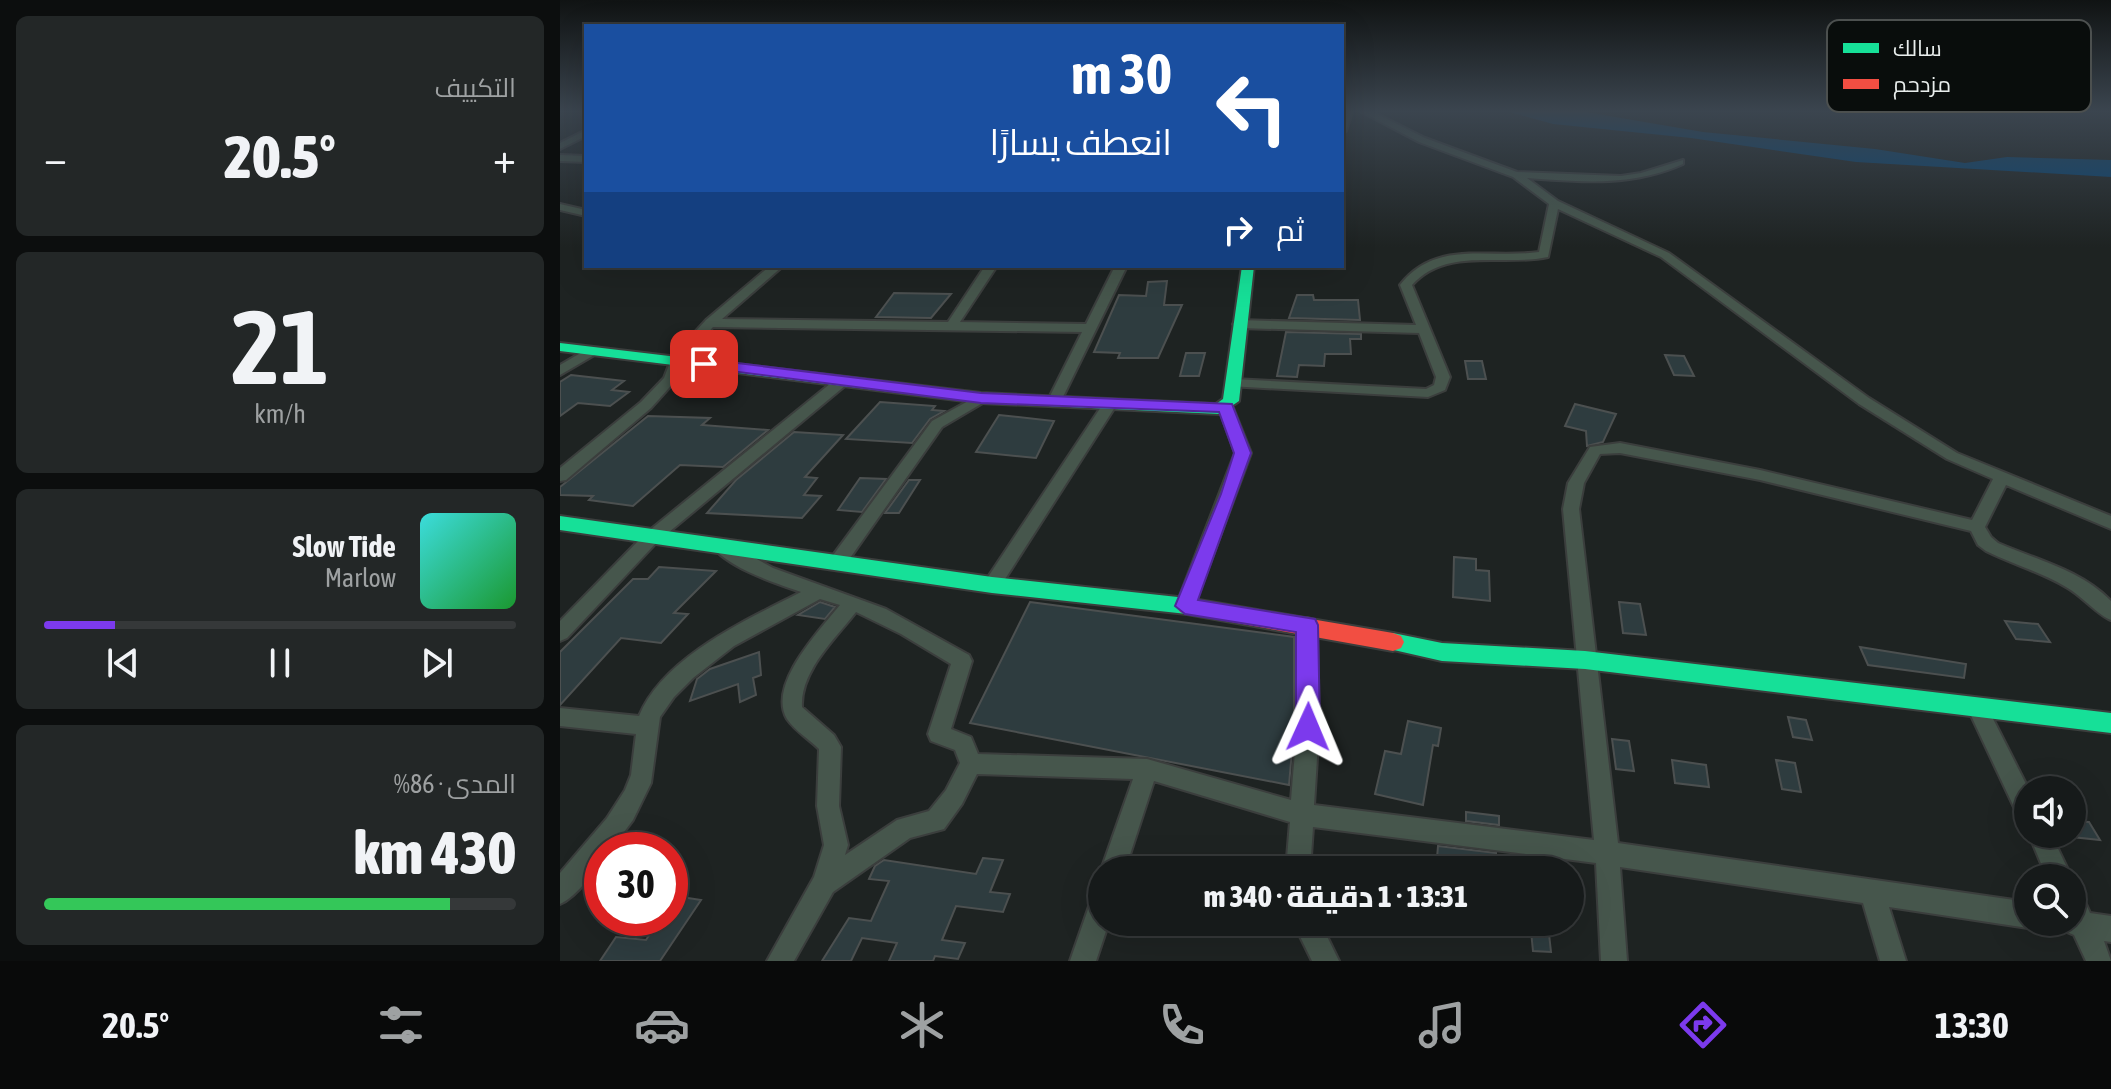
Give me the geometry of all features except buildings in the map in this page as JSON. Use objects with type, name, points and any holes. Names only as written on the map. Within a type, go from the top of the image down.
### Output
[{"type":"street","points":[[1467,157],[1516,175],[1554,203],[1665,255],[1864,401],[1952,456],[2111,523]]},
{"type":"street","points":[[560,158],[584,159]]},
{"type":"street","points":[[1516,175],[1631,177],[1658,173],[1680,162]]},
{"type":"street","points":[[1234,383],[1428,393],[1440,387],[1443,377],[1406,285],[1422,266],[1439,260],[1528,259],[1544,255],[1554,203]]},
{"type":"street","points":[[560,207],[584,213]]},
{"type":"street","points":[[560,476],[646,405],[670,379],[677,360],[710,323],[775,268]]},
{"type":"street","points":[[951,327],[990,268]]},
{"type":"street","points":[[1054,402],[1120,268]]},
{"type":"street","points":[[1226,408],[1231,401],[1234,383],[1248,268]]},
{"type":"street","points":[[710,323],[1089,328]]},
{"type":"street","points":[[1239,324],[1425,329]]},
{"type":"street","points":[[560,347],[981,398],[1226,408]]},
{"type":"street","points":[[560,371],[591,351]]},
{"type":"street","points":[[560,633],[651,538],[841,382]]},
{"type":"street","points":[[837,563],[937,424],[981,398]]},
{"type":"street","points":[[992,585],[1110,404]]},
{"type":"street","points":[[1185,606],[1243,453],[1226,408]]},
{"type":"street","points":[[1614,961],[1607,853],[1571,509],[1576,483],[1595,450],[1620,448],[1760,475],[1977,527],[1984,541],[1992,547],[2050,568],[2079,583],[2111,613]]},
{"type":"street","points":[[1977,527],[2001,479]]},
{"type":"street","points":[[560,523],[992,585],[1185,606],[1307,625],[1442,652],[1585,660],[2111,723]]},
{"type":"street","points":[[720,545],[742,562],[853,602],[914,632],[962,661],[939,734],[963,744],[971,764],[954,797],[936,821],[905,828],[824,883]]},
{"type":"street","points":[[560,892],[638,787],[650,726],[648,716],[689,667],[721,643],[819,591]]},
{"type":"street","points":[[780,961],[824,883],[836,845],[828,806],[830,747],[790,704],[793,687],[853,602]]},
{"type":"street","points":[[1300,856],[1304,815],[1307,625]]},
{"type":"street","points":[[1977,707],[2014,783]]},
{"type":"street","points":[[560,717],[650,726]]},
{"type":"street","points":[[971,764],[1147,769],[1304,815],[1607,853],[2014,913]]},
{"type":"street","points":[[1118,856],[1147,769]]},
{"type":"street","points":[[1871,890],[1893,961]]},
{"type":"street","points":[[2086,920],[2111,929]]},
{"type":"street","points":[[1083,961],[1091,936]]},
{"type":"street","points":[[1313,936],[1326,961]]},
{"type":"street","points":[[2086,936],[2100,961]]},
{"type":"water","points":[[1821,157],[1925,157],[1965,163],[2007,157],[2111,160],[2111,177],[1856,162]]},
{"type":"traffic: fast","points":[[560,347],[981,398],[1220,409],[1231,401],[1248,268]]},
{"type":"traffic: fast","points":[[560,523],[992,585],[1187,606]]},
{"type":"traffic: fast","points":[[1393,642],[1442,652],[1585,660],[2111,723]]},
{"type":"traffic: jam","points":[[1187,606],[1393,642]]},
{"type":"route","points":[[704,364],[981,398],[1203,410],[1226,408],[1243,453],[1185,606],[1307,625],[1308,727]]}]
